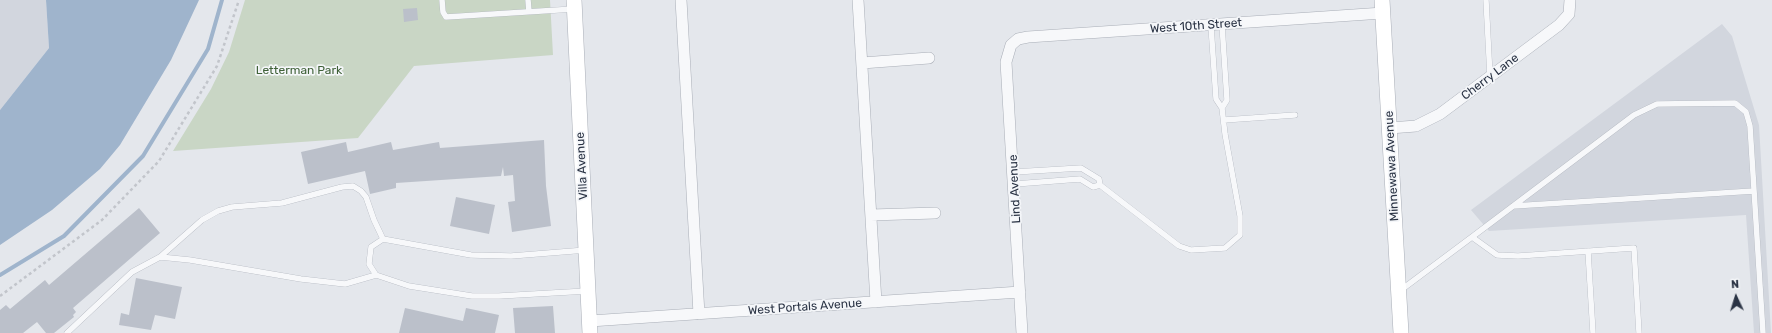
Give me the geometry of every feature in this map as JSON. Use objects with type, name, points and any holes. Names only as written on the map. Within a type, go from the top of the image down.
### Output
[{"type":"main road","name":"Villa Avenue","points":[[574,5],[590,327]]},
{"type":"main road","name":"Minnewawa Avenue","points":[[1383,7],[1401,333]]},
{"type":"street","points":[[680,0],[699,314]]},
{"type":"street","points":[[858,0],[876,302]]},
{"type":"street","name":"Cherry Lane","points":[[1390,128],[1416,126],[1428,121],[1559,25],[1569,14],[1570,0]]},
{"type":"street","name":"West 10th Street","points":[[1011,45],[1018,39],[1028,37],[1217,25],[1383,7]]},
{"type":"street","name":"Lind Avenue","points":[[1011,45],[1006,62],[1015,184],[1022,333]]},
{"type":"street","points":[[862,63],[929,58]]},
{"type":"street","points":[[871,216],[935,213]]},
{"type":"street","name":"West Portals Avenue","points":[[590,327],[699,314],[1020,292]]},
{"type":"lane","points":[[442,0],[443,12],[446,17],[529,12],[574,5]]},
{"type":"lane","points":[[528,0],[529,12]]},
{"type":"lane","points":[[1486,0],[1490,76]]},
{"type":"lane","points":[[1217,25],[1227,100],[1222,108]]},
{"type":"lane","points":[[1014,172],[1081,168],[1099,179],[1100,185],[1179,246],[1191,250],[1225,248],[1240,235],[1240,216],[1222,108],[1216,99],[1217,25]]},
{"type":"lane","points":[[1399,291],[1634,115],[1657,104],[1735,103],[1746,112],[1750,126],[1763,333]]},
{"type":"lane","points":[[1224,120],[1295,115]]},
{"type":"lane","points":[[1015,184],[1080,179],[1093,187],[1100,185]]},
{"type":"lane","points":[[67,333],[132,272],[160,257],[202,220],[218,211],[232,207],[282,203],[342,187],[353,186],[361,191],[366,198],[374,220],[384,239]]},
{"type":"lane","points":[[1513,206],[1754,191]]},
{"type":"lane","points":[[1472,237],[1497,255],[1518,256],[1634,248],[1639,333]]},
{"type":"lane","points":[[376,275],[369,264],[371,247],[384,239],[471,255],[511,256],[586,250]]},
{"type":"lane","points":[[1588,251],[1593,333]]},
{"type":"lane","points":[[160,257],[190,260],[301,279],[345,284],[352,284],[376,275],[409,286],[472,296],[588,291]]},
{"type":"path","points":[[0,296],[102,220],[159,161],[217,66],[239,0]]},
{"type":"shaded area","points":[[0,0],[46,0],[49,48],[0,110]]},
{"type":"shaded area","points":[[1722,24],[1732,36],[1759,125],[1771,333],[1754,333],[1746,215],[1489,231],[1471,210]]},
{"type":"green space","name":"Letterman Park","points":[[245,0],[550,0],[553,55],[414,66],[358,138],[173,151],[211,89],[229,52]]},
{"type":"water","points":[[46,0],[199,0],[171,60],[120,145],[100,169],[52,210],[0,245],[0,110],[49,48]]},
{"type":"building","points":[[417,8],[418,20],[404,22],[403,9]]},
{"type":"building","points":[[544,140],[546,186],[551,226],[512,232],[508,202],[515,201],[513,175],[504,176],[503,167],[501,176],[396,183],[396,188],[370,194],[365,171],[308,184],[301,152],[346,142],[348,152],[391,142],[393,150],[439,142],[440,148]]},
{"type":"building","points":[[456,197],[495,205],[489,234],[450,226]]},
{"type":"building","points":[[139,208],[160,233],[73,308],[76,312],[73,315],[74,317],[54,333],[46,333],[37,322],[23,333],[0,333],[0,310],[6,305],[10,309],[45,280],[49,285]]},
{"type":"building","points":[[136,278],[182,287],[175,319],[155,315],[151,330],[119,325],[121,313],[129,315]]},
{"type":"building","points":[[553,306],[555,333],[515,333],[513,308]]},
{"type":"building","points":[[405,308],[463,321],[466,308],[499,315],[495,333],[399,333]]},
{"type":"waterway","points":[[0,275],[64,236],[143,156],[208,49],[222,0]]}]
